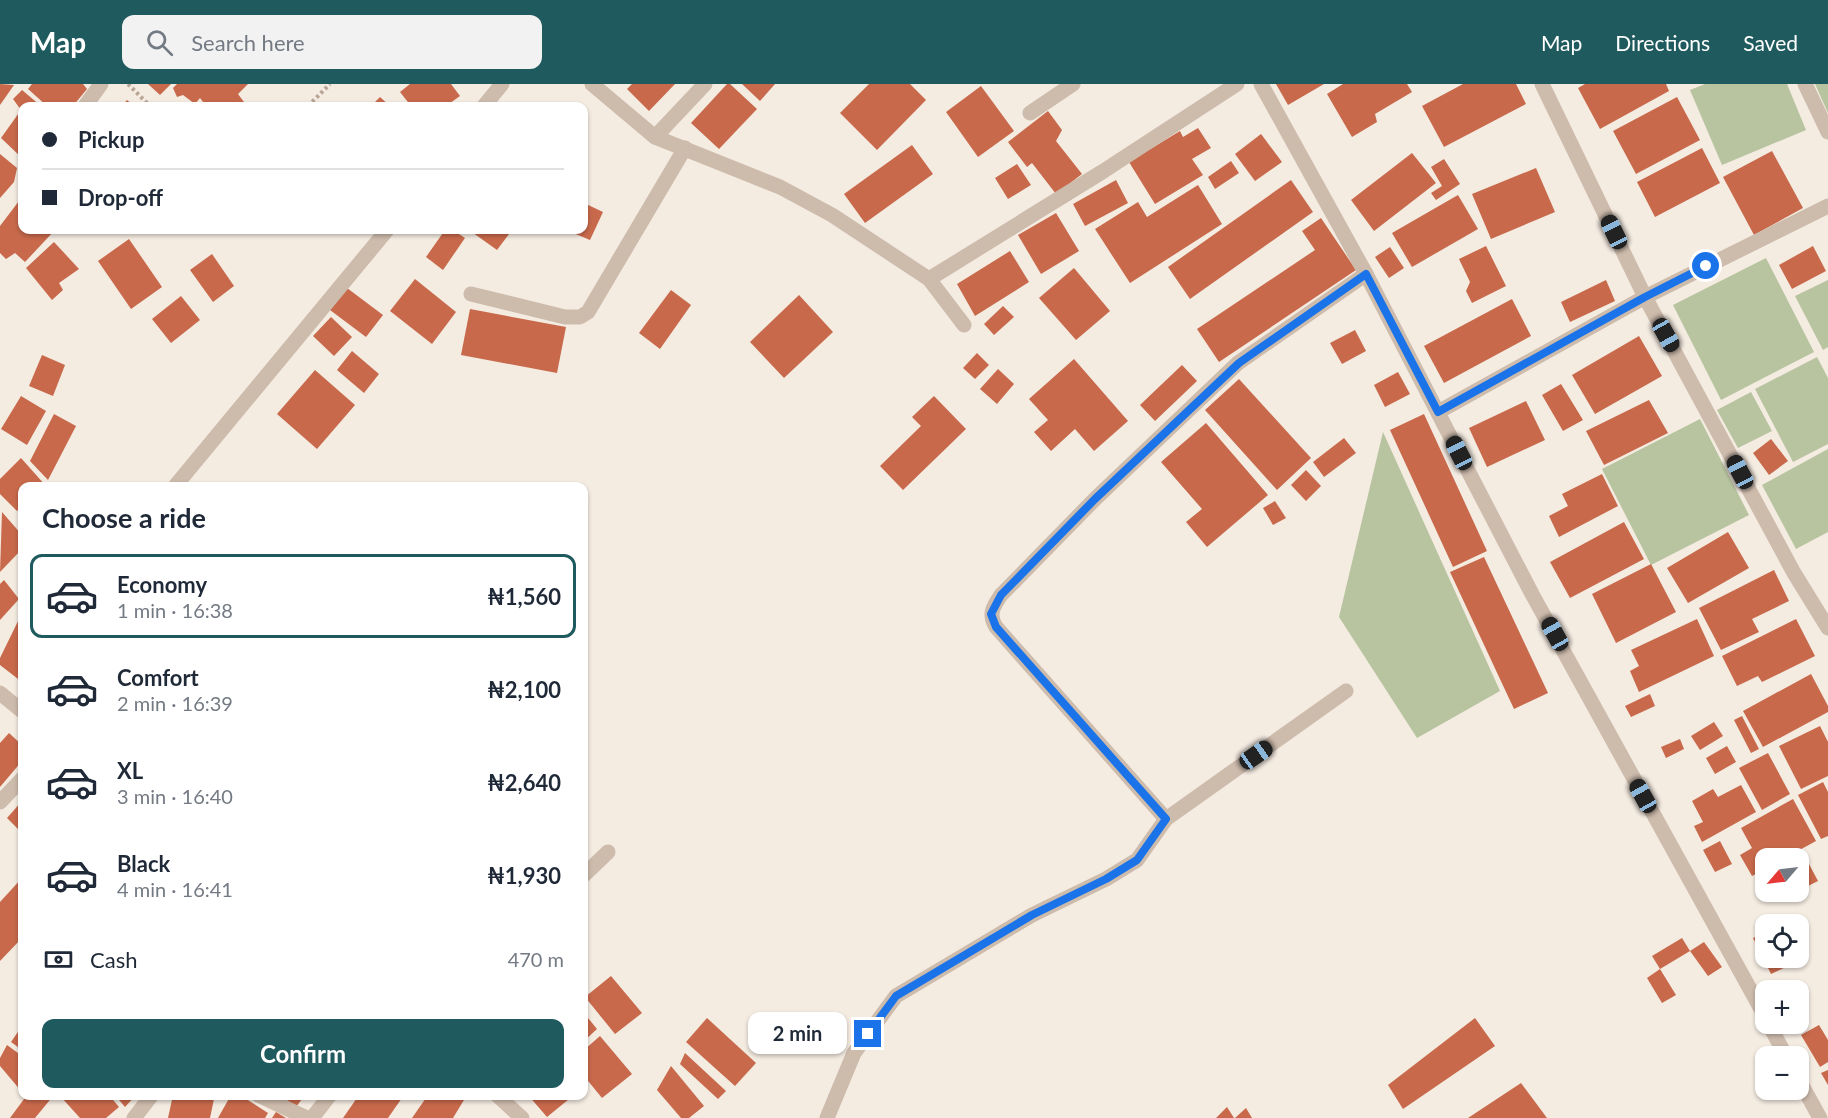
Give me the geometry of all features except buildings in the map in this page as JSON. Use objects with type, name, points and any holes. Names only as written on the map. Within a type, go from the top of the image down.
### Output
[{"type":"street","points":[[88,102],[101,84]]},
{"type":"street","points":[[487,102],[502,84]]},
{"type":"street","points":[[592,84],[655,137],[780,187],[822,209],[929,279],[964,325]]},
{"type":"street","points":[[655,137],[705,84]]},
{"type":"street","points":[[1030,113],[1073,84]]},
{"type":"street","points":[[929,279],[1102,172],[1237,84]]},
{"type":"street","points":[[1260,84],[1366,274],[1532,594],[1755,998]]},
{"type":"street","points":[[1542,84],[1645,297],[1794,573],[1828,628]]},
{"type":"street","points":[[1805,84],[1828,132]]},
{"type":"street","points":[[471,294],[565,317],[580,317],[588,312],[685,148]]},
{"type":"street","points":[[1438,412],[1645,297],[1828,206]]},
{"type":"street","points":[[178,482],[384,234]]},
{"type":"street","points":[[1166,819],[996,627],[992,621],[993,608],[1001,595],[1095,499],[1239,363],[1366,274]]},
{"type":"street","points":[[827,1118],[854,1053],[896,996],[1032,915],[1106,879],[1137,860],[1166,819],[1346,691]]},
{"type":"street","points":[[0,693],[18,708]]},
{"type":"street","points":[[0,802],[18,783]]},
{"type":"street","points":[[588,871],[608,852]]},
{"type":"street","points":[[1809,1098],[1820,1118]]},
{"type":"street","points":[[134,1118],[148,1100]]},
{"type":"street","points":[[269,1100],[309,1118],[325,1100]]},
{"type":"street","points":[[502,1100],[522,1118]]},
{"type":"path","points":[[128,84],[146,102]]},
{"type":"path","points":[[312,102],[330,84]]},
{"type":"green space","points":[[1705,84],[1787,84],[1806,130],[1722,165],[1690,90]]},
{"type":"green space","points":[[1815,84],[1828,84],[1828,113]]},
{"type":"green space","points":[[1766,258],[1814,352],[1721,400],[1673,305]]},
{"type":"green space","points":[[1828,280],[1828,347],[1823,350],[1795,296]]},
{"type":"green space","points":[[1817,357],[1828,378],[1828,444],[1793,462],[1755,389]]},
{"type":"green space","points":[[1751,392],[1772,431],[1738,448],[1717,410]]},
{"type":"green space","points":[[1700,419],[1749,515],[1651,565],[1602,469]]},
{"type":"green space","points":[[1383,432],[1500,691],[1417,738],[1339,617]]},
{"type":"green space","points":[[1828,449],[1828,532],[1796,549],[1762,485]]},
{"type":"route","points":[[868,1034],[896,996],[1032,915],[1106,879],[1137,860],[1166,819],[996,627],[991,614],[1001,595],[1095,499],[1239,363],[1366,274],[1438,412],[1645,297],[1706,266]]}]
